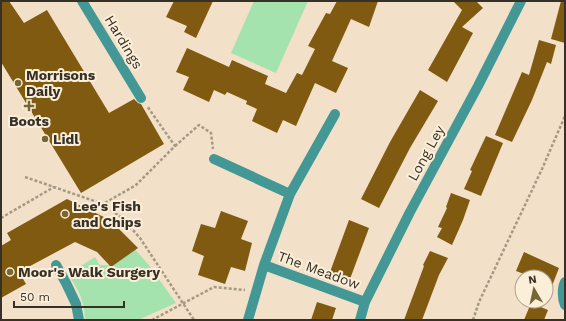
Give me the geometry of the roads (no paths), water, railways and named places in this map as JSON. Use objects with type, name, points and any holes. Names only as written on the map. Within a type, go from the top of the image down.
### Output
[{"type":"street","name":"Hardings","points":[[82,1],[141,98]]},
{"type":"street","name":"Long Ley","points":[[360,320],[364,302],[521,1]]},
{"type":"street","name":"The Meadow","points":[[248,320],[264,265],[290,194],[335,114]]},
{"type":"street","points":[[214,159],[290,194]]},
{"type":"street","points":[[56,265],[76,304],[79,320]]},
{"type":"street","name":"The Meadow","points":[[264,265],[364,302]]},
{"type":"street","points":[[565,282],[563,286],[563,301],[565,305]]},
{"type":"place","name":"Morrisons Daily","points":[[18,83]]},
{"type":"place","name":"Boots","points":[[29,106]]},
{"type":"place","name":"Lidl","points":[[45,139]]},
{"type":"place","name":"Lee's Fish and Chips","points":[[65,214]]},
{"type":"place","name":"Moor's Walk Surgery","points":[[10,272]]}]
